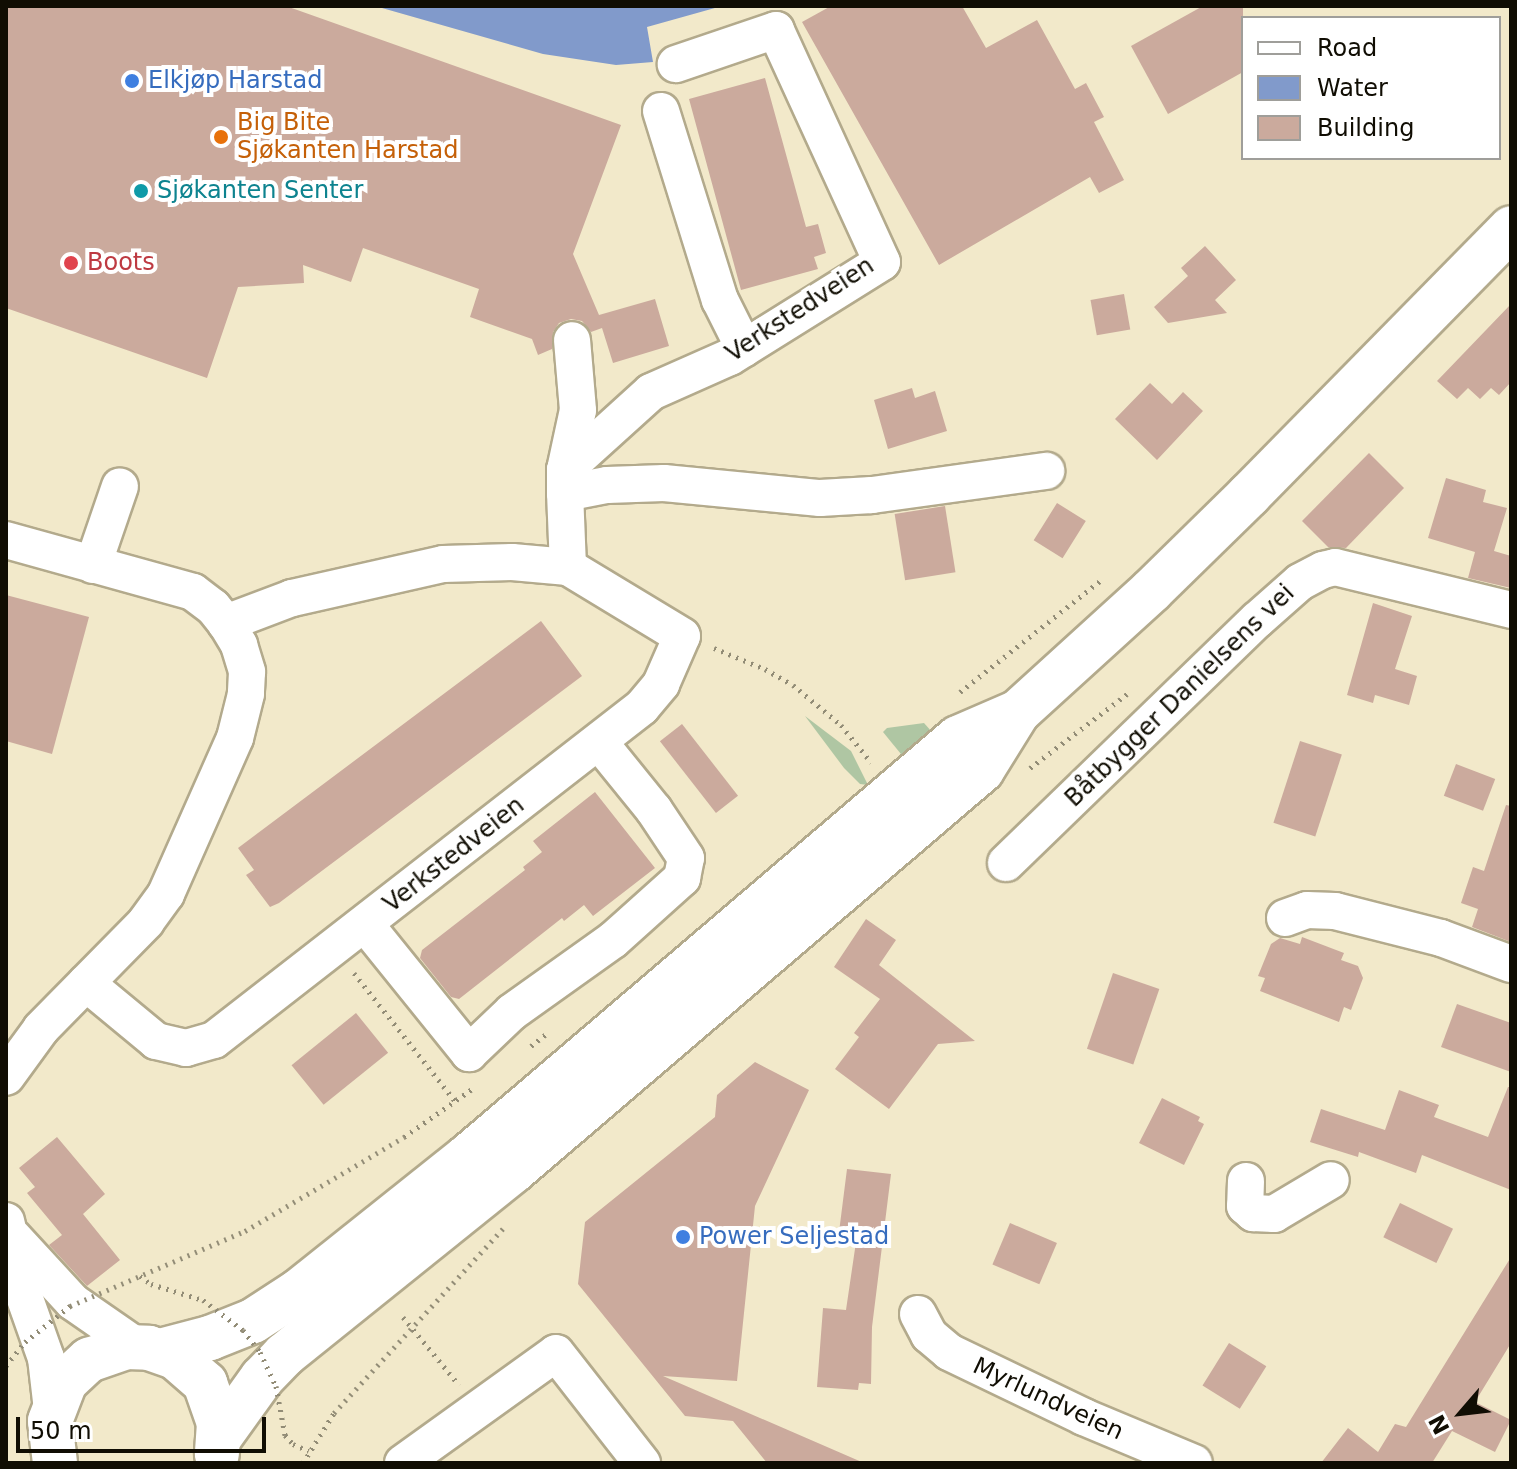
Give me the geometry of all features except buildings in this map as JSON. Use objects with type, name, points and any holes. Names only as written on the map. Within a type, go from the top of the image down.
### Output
[{"type":"highway","points":[[216,1451],[262,1378],[284,1355],[513,1171],[982,770],[1018,712],[1152,590],[1249,495],[1511,228]]},
{"type":"highway","points":[[46,1442],[65,1382],[89,1360],[104,1352],[149,1349],[210,1338],[253,1321],[299,1291],[467,1157],[958,738],[1018,712]]},
{"type":"highway","points":[[149,1349],[187,1365],[205,1383],[217,1408],[216,1451]]},
{"type":"street","name":"Verkstedveien","points":[[565,481],[651,392],[744,348],[882,262],[776,30],[676,64]]},
{"type":"street","points":[[661,111],[720,300],[744,348]]},
{"type":"street","points":[[568,567],[565,481],[578,410],[572,340]]},
{"type":"street","points":[[565,481],[607,485],[664,483],[820,498],[872,495],[1046,471]]},
{"type":"street","points":[[93,565],[120,486]]},
{"type":"street","points":[[6,540],[193,592],[213,607],[226,623],[239,645],[247,672],[246,694],[235,738],[166,894],[146,922],[41,1029],[6,1077]]},
{"type":"street","points":[[226,623],[292,598],[443,564],[512,562],[568,567],[682,636]]},
{"type":"street","name":"Båtbygger Danielsens vei","points":[[1006,863],[1257,620],[1312,576],[1335,567],[1511,610]]},
{"type":"street","name":"Verkstedveien","points":[[86,983],[156,1041],[186,1048],[214,1040],[642,707],[661,684],[682,636]]},
{"type":"street","points":[[365,924],[469,1053],[512,1012],[613,940],[682,878],[686,858],[654,810],[599,742]]},
{"type":"street","points":[[1285,918],[1307,910],[1335,911],[1441,938],[1511,964]]},
{"type":"street","points":[[1246,1181],[1245,1206],[1253,1213],[1274,1214],[1331,1180]]},
{"type":"street","points":[[9,1229],[73,1302],[149,1349]]},
{"type":"street","points":[[9,1229],[24,1296],[46,1358],[46,1442]]},
{"type":"street","name":"Myrlundveien","points":[[918,1314],[929,1335],[949,1352],[1084,1417],[1194,1463]]},
{"type":"street","points":[[403,1463],[480,1411],[556,1353],[642,1463]]},
{"type":"path","points":[[956,695],[1101,580]]},
{"type":"path","points":[[682,636],[750,662],[793,685],[841,725],[872,763]]},
{"type":"path","points":[[1019,776],[1130,691]]},
{"type":"path","points":[[862,770],[884,753]]},
{"type":"path","points":[[345,961],[455,1101]]},
{"type":"path","points":[[525,1050],[550,1031]]},
{"type":"path","points":[[6,1366],[25,1342],[70,1306],[197,1253],[289,1208],[404,1137],[477,1085]]},
{"type":"path","points":[[303,1463],[350,1394],[507,1224]]},
{"type":"path","points":[[140,1276],[151,1284],[203,1300],[243,1330],[260,1352],[276,1386],[285,1435],[293,1444],[309,1451]]},
{"type":"path","points":[[403,1317],[480,1411]]},
{"type":"green space","points":[[805,716],[851,751],[868,785],[860,784],[844,768]]},
{"type":"green space","points":[[924,723],[932,732],[905,759],[883,732],[887,728]]},
{"type":"water","points":[[375,6],[722,6],[647,27],[653,62],[616,65],[543,54]]},
{"type":"place","name":"Elkjøp Harstad","points":[[132,81]]},
{"type":"place","name":"Big Bite Sjøkanten Harstad","points":[[221,137]]},
{"type":"place","name":"Sjøkanten Senter","points":[[141,191]]},
{"type":"place","name":"Boots","points":[[71,263]]},
{"type":"place","name":"Power Seljestad","points":[[683,1237]]}]
